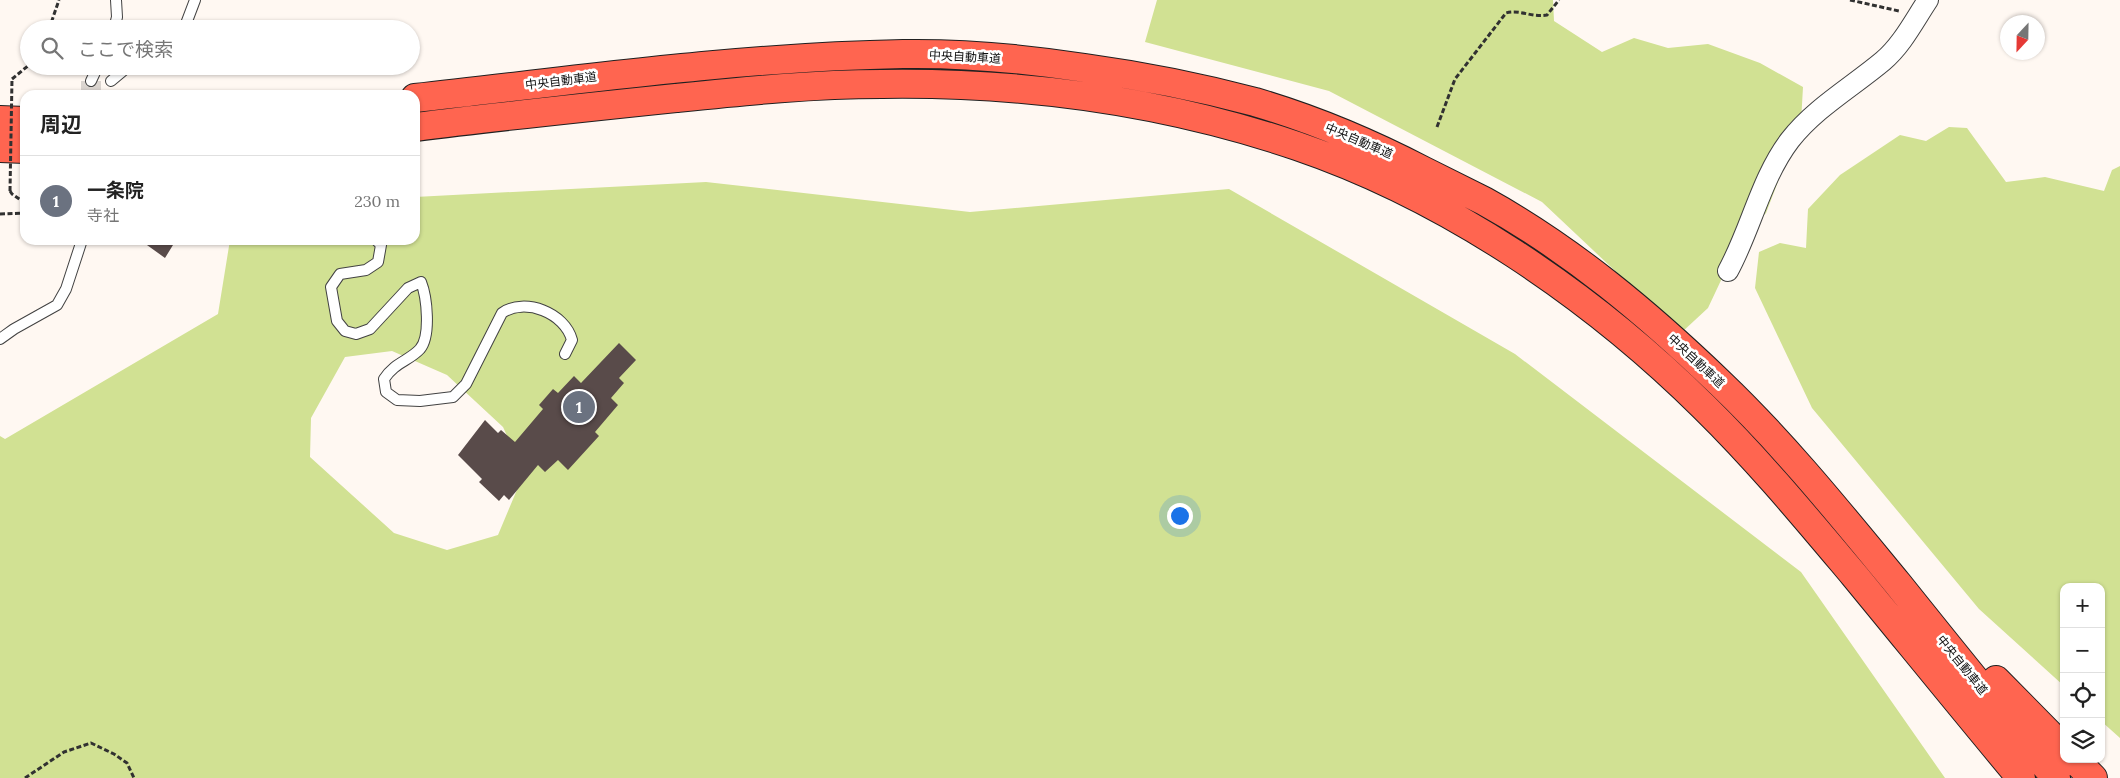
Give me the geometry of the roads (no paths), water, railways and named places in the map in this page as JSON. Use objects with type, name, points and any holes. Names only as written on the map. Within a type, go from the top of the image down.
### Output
[{"type":"highway","name":"中央自動車道","points":[[420,97],[671,68],[800,58],[908,54],[997,58],[1066,65],[1188,85],[1258,103],[1326,126],[1392,154],[1487,203],[1548,240],[1605,282],[1657,324],[1723,386],[1821,490],[2056,778]]},
{"type":"highway","points":[[420,126],[528,113],[803,86],[964,85],[1032,90],[1098,98],[1201,118],[1299,147],[1383,181],[1464,223],[1532,266],[1587,306],[1637,346],[1702,405],[1746,449],[1799,508],[2021,778]]},
{"type":"highway","points":[[0,120],[20,121]]},
{"type":"highway","points":[[0,148],[20,149]]},
{"type":"highway","points":[[1821,490],[1910,581],[2014,700],[2060,745]]},
{"type":"highway","points":[[1902,634],[1932,688],[2002,778]]},
{"type":"highway","points":[[2078,763],[2093,778]]},
{"type":"street","points":[[1728,271],[1738,254],[1779,156],[1791,139],[1820,110],[1889,55],[1923,8]]},
{"type":"lane","points":[[116,0],[116,20]]},
{"type":"lane","points":[[187,20],[195,0]]},
{"type":"lane","points":[[91,81],[94,75]]},
{"type":"lane","points":[[112,81],[119,75]]},
{"type":"lane","points":[[0,339],[57,305],[69,281],[80,245]]},
{"type":"lane","points":[[381,245],[378,262],[366,270],[340,274],[331,287],[337,321],[345,331],[356,334],[370,329],[408,288],[421,282],[425,292],[426,338],[420,350],[391,369],[384,379],[386,392],[397,400],[420,402],[453,397],[466,384],[502,313],[510,308],[530,306],[552,316],[565,325],[572,340],[565,354]]},
{"type":"tunnel","points":[[91,81],[91,90]]},
{"type":"place","name":"一条院","points":[[579,407]]}]
